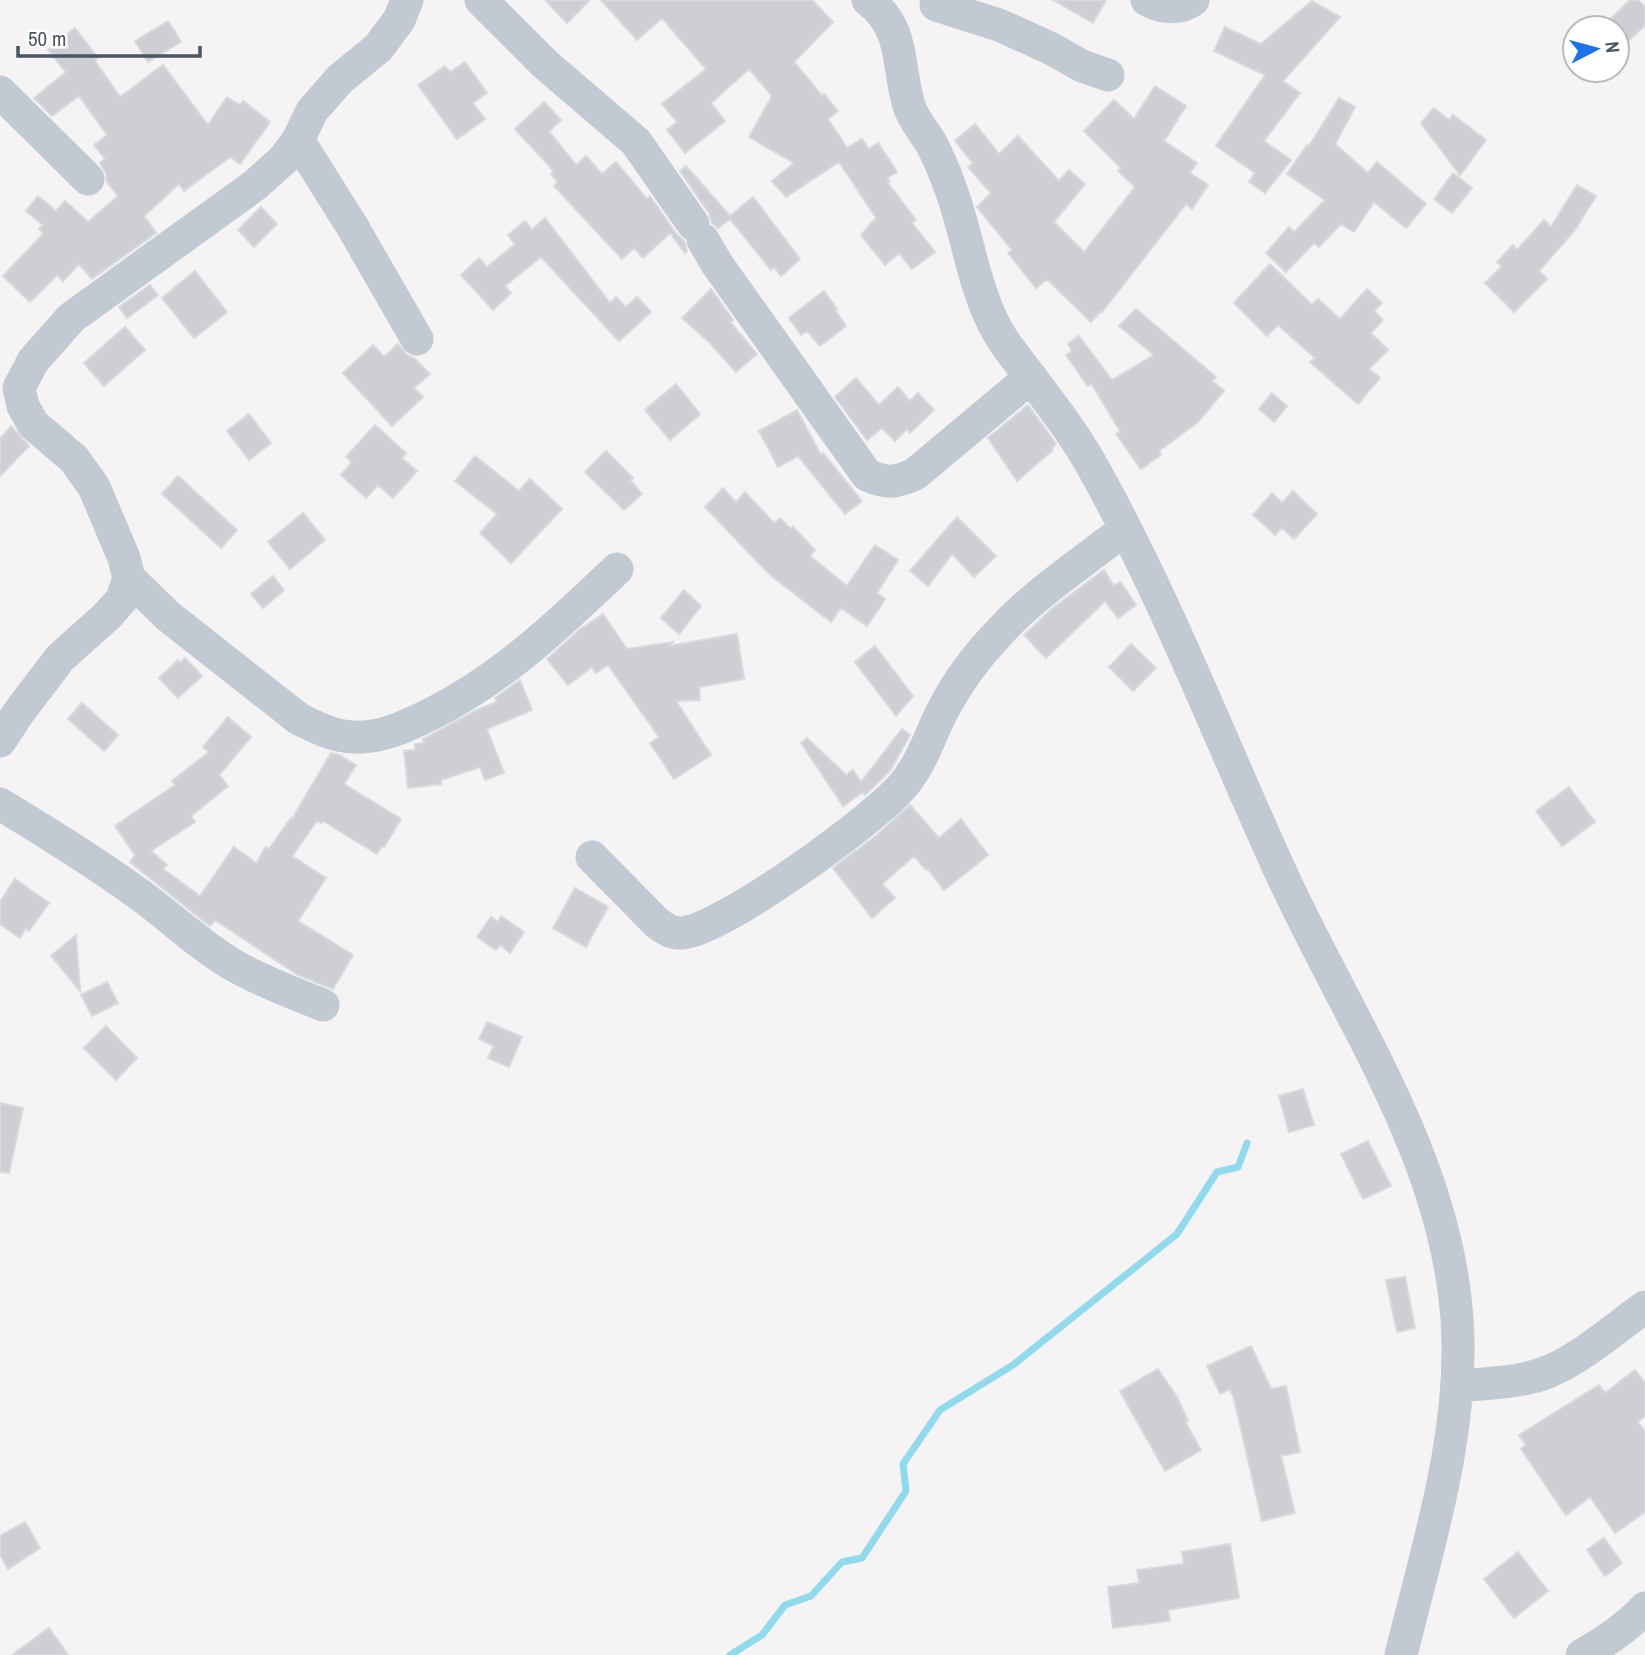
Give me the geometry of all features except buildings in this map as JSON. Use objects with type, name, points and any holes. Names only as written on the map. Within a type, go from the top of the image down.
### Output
[{"type":"street","points":[[0,741],[60,658],[122,599],[128,578],[124,558],[94,487],[74,459],[33,424],[23,406],[19,388],[33,362],[71,318],[255,185],[284,159],[298,140],[312,111],[340,79],[378,47],[399,20],[407,0]]},
{"type":"street","points":[[481,0],[545,64],[636,142],[736,291],[867,475],[884,482],[901,480],[915,474],[1031,377]]},
{"type":"street","points":[[868,0],[875,5],[893,30],[903,62],[904,84],[912,113],[932,145],[948,181],[964,224],[988,313],[1004,343],[1066,425],[1096,473],[1205,700],[1284,880],[1396,1101],[1428,1181],[1451,1266],[1457,1319],[1459,1385],[1444,1480],[1401,1655]]},
{"type":"street","points":[[1147,0],[1169,7],[1187,5],[1193,0]]},
{"type":"street","points":[[893,30],[939,3],[999,25],[1082,66],[1108,75]]},
{"type":"street","points":[[0,92],[88,178]]},
{"type":"street","points":[[298,140],[352,226],[416,339]]},
{"type":"street","points":[[592,857],[657,923],[680,934],[705,926],[752,900],[812,861],[904,785],[926,750],[943,709],[961,680],[998,633],[1042,594],[1124,530]]},
{"type":"street","points":[[128,578],[168,617],[299,719],[346,737],[372,736],[398,730],[453,704],[495,677],[541,641],[617,569]]},
{"type":"street","points":[[0,804],[122,881],[202,945],[235,966],[323,1005]]},
{"type":"street","points":[[1459,1385],[1514,1381],[1548,1372],[1576,1357],[1645,1307]]},
{"type":"street","points":[[1583,1655],[1636,1619],[1645,1608]]},
{"type":"waterway","points":[[730,1655],[762,1635],[785,1605],[811,1596],[842,1562],[862,1558],[906,1491],[903,1464],[940,1410],[1013,1365],[1177,1234],[1217,1172],[1238,1167],[1247,1143]]}]
